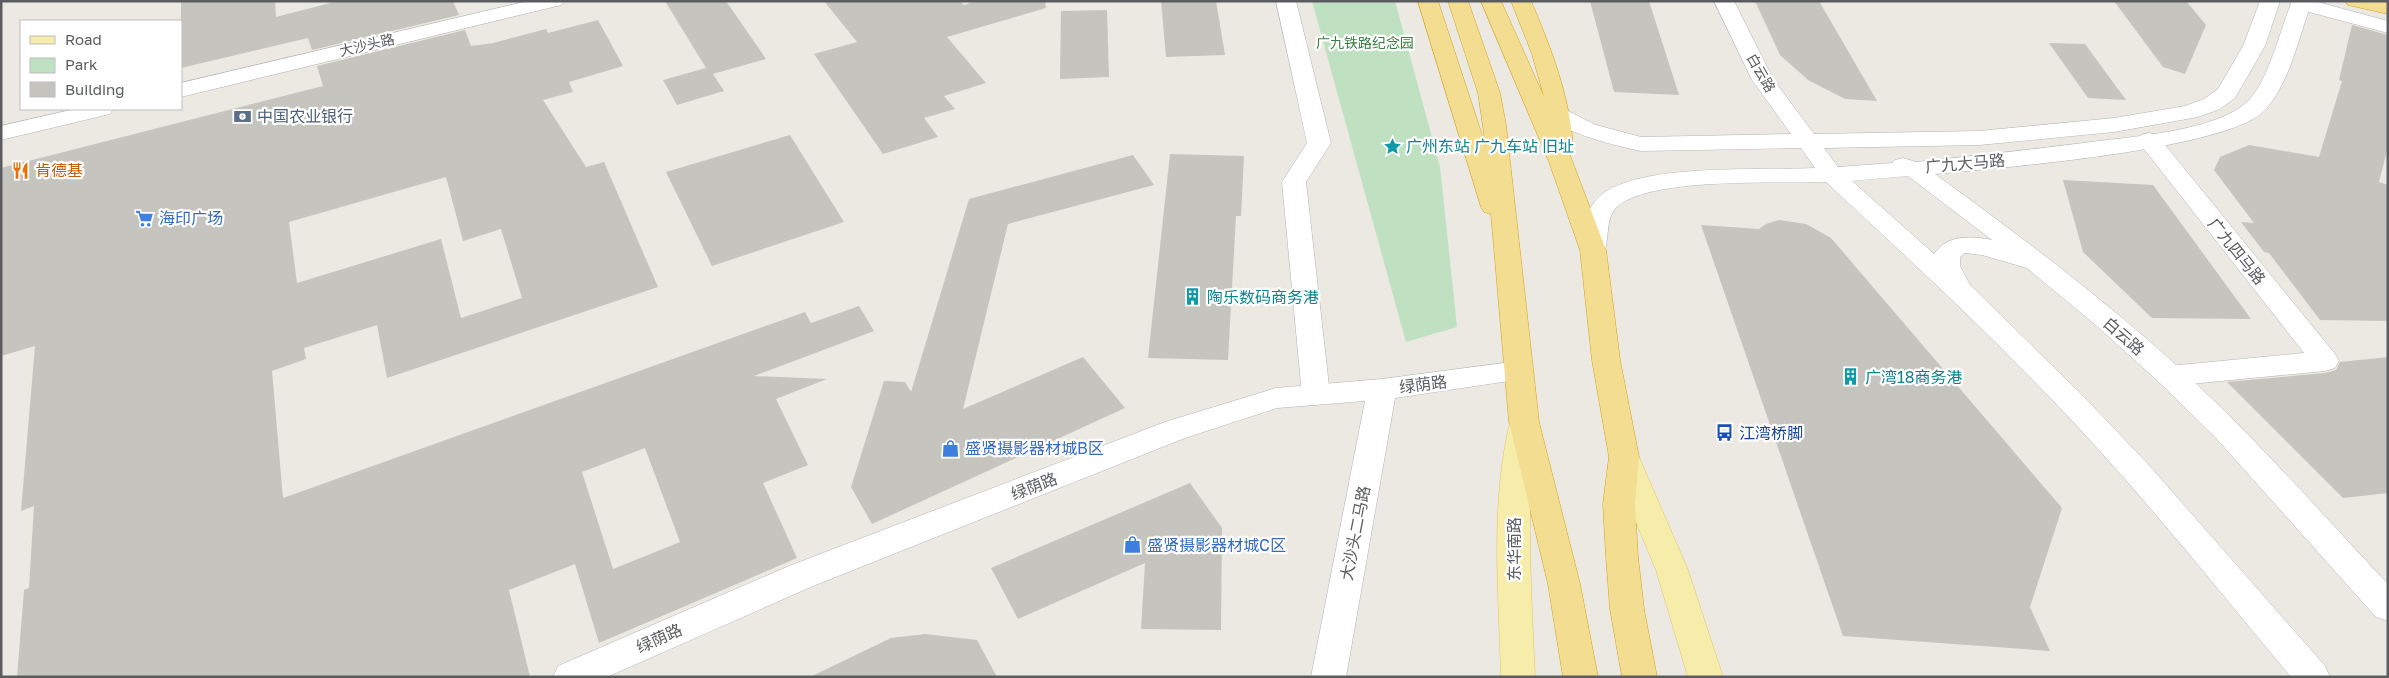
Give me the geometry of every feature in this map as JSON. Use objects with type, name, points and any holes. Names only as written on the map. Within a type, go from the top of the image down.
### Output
[{"type":"highway","points":[[1428,1],[1454,77],[1473,148],[1505,241]]},
{"type":"highway","points":[[1458,1],[1490,102],[1502,176],[1505,241],[1524,422],[1564,584],[1581,677]]},
{"type":"highway","points":[[1492,1],[1534,103],[1561,162],[1593,250],[1606,360],[1624,458],[1619,504],[1622,558],[1627,609],[1640,677]]},
{"type":"highway","points":[[1521,1],[1544,55],[1561,120],[1561,162]]},
{"type":"highway","points":[[2355,1],[2388,8]]},
{"type":"main road","name":"大沙头路","points":[[182,90],[554,1]]},
{"type":"main road","points":[[1286,1],[1318,142],[1294,182],[1316,395]]},
{"type":"main road","name":"白云路","points":[[1724,1],[1763,80],[1832,175],[1960,291],[2073,404],[2136,472],[2313,677]]},
{"type":"main road","name":"广九大马路","points":[[1534,103],[1561,120],[1612,139],[1641,144],[1808,140],[1922,140],[2027,135],[2114,124],[2190,112],[2212,104],[2227,93],[2254,46],[2270,1]]},
{"type":"main road","points":[[2301,3],[2388,27]]},
{"type":"main road","name":"广九大马路","points":[[1593,250],[1596,221],[1602,206],[1616,195],[1638,187],[1708,179],[1832,175],[2024,157],[2150,140],[2217,126],[2242,116],[2258,105],[2268,90],[2301,3]]},
{"type":"main road","points":[[1,133],[98,110]]},
{"type":"main road","name":"白云路","points":[[1808,140],[1912,168],[2040,264],[2169,376],[2265,472],[2388,607]]},
{"type":"main road","name":"广九四马路","points":[[2150,140],[2325,361],[2169,376]]},
{"type":"main road","points":[[1960,291],[1947,266],[1948,254],[1956,247],[1974,246],[1994,250],[2040,264]]},
{"type":"main road","name":"绿荫路","points":[[570,677],[801,576],[1166,434],[1276,398],[1382,390],[1519,372]]},
{"type":"main road","name":"大沙头二马路","points":[[1328,677],[1382,390]]},
{"type":"main road","name":"东华南路","points":[[1518,677],[1513,531],[1516,473],[1524,422]]},
{"type":"main road","points":[[1624,458],[1672,570],[1706,677]]},
{"type":"green space","name":"广九铁路纪念园","points":[[1312,1],[1395,1],[1440,167],[1457,327],[1406,342]]},
{"type":"building","points":[[181,1],[275,1],[276,17],[338,1],[453,1],[459,15],[312,50],[308,38],[182,68]]},
{"type":"building","points":[[665,1],[726,1],[766,59],[713,74],[724,91],[677,105],[663,80],[706,68]]},
{"type":"building","points":[[824,1],[960,1],[964,5],[976,1],[1045,1],[1046,8],[947,37],[986,83],[944,96],[955,109],[924,118],[938,137],[883,154],[814,54],[857,42]]},
{"type":"building","points":[[1161,1],[1216,1],[1225,55],[1166,57]]},
{"type":"building","points":[[1590,1],[1649,1],[1679,95],[1614,92]]},
{"type":"building","points":[[1755,1],[1819,1],[1877,101],[1845,99],[1808,80],[1780,55]]},
{"type":"building","points":[[2114,1],[2186,1],[2206,25],[2185,74],[2163,67]]},
{"type":"building","points":[[1107,10],[1109,77],[1060,79],[1061,11]]},
{"type":"building","points":[[598,20],[623,66],[569,82],[573,92],[543,100],[586,167],[604,162],[658,287],[387,378],[377,325],[304,348],[306,359],[272,371],[283,498],[805,312],[811,323],[859,306],[874,331],[754,376],[827,379],[776,399],[808,465],[763,483],[797,558],[599,643],[575,564],[509,590],[530,677],[17,677],[24,590],[29,588],[34,506],[21,511],[35,346],[1,356],[1,168],[323,86],[317,66],[465,30],[471,46],[493,43],[546,29],[548,33]],"holes":[[[446,177],[463,241],[501,229],[522,298],[461,318],[441,239],[297,283],[289,222]],[[645,448],[680,542],[613,569],[582,472]]]},
{"type":"building","points":[[2352,25],[2388,35],[2388,147],[2379,182],[2388,185],[2388,321],[2320,320],[2269,253],[2264,252],[2241,222],[2254,223],[2214,170],[2220,157],[2249,145],[2319,157],[2342,81],[2339,80]]},
{"type":"building","points":[[2049,43],[2085,44],[2126,100],[2088,98]]},
{"type":"building","points":[[790,135],[844,222],[712,266],[666,172]]},
{"type":"building","name":"陶乐数码商务港","points":[[1170,154],[1244,156],[1241,216],[1236,216],[1228,360],[1148,358]]},
{"type":"building","name":"盛贤摄影器材城B区","points":[[1133,155],[1154,185],[1008,224],[963,409],[1083,357],[1125,408],[872,524],[851,487],[884,381],[905,382],[911,392],[969,199]]},
{"type":"building","points":[[2063,180],[2153,185],[2251,319],[2152,318],[2083,252]]},
{"type":"building","name":"广湾18商务港","points":[[1779,220],[1806,224],[1831,238],[2062,508],[2030,607],[2050,651],[1843,636],[1701,225],[1759,229],[1766,224]]},
{"type":"building","points":[[2388,357],[2388,493],[2343,498],[2227,382],[2325,373],[2336,370],[2340,362]]},
{"type":"building","name":"盛贤摄影器材城C区","points":[[1190,483],[1222,528],[1221,630],[1141,629],[1145,563],[1018,619],[991,568]]},
{"type":"building","points":[[925,634],[977,640],[997,677],[810,677],[891,638]]},
{"type":"place","name":"中国农业银行","points":[[243,116]]},
{"type":"place","name":"广州东站 广九车站 旧址","points":[[1392,146]]},
{"type":"place","name":"肯德基","points":[[21,170]]},
{"type":"place","name":"海印广场","points":[[145,218]]},
{"type":"place","name":"陶乐数码商务港","points":[[1193,297]]},
{"type":"place","name":"广湾18商务港","points":[[1851,377]]},
{"type":"place","name":"江湾桥脚","points":[[1725,433]]},
{"type":"place","name":"盛贤摄影器材城B区","points":[[951,448]]},
{"type":"place","name":"盛贤摄影器材城C区","points":[[1133,545]]}]
